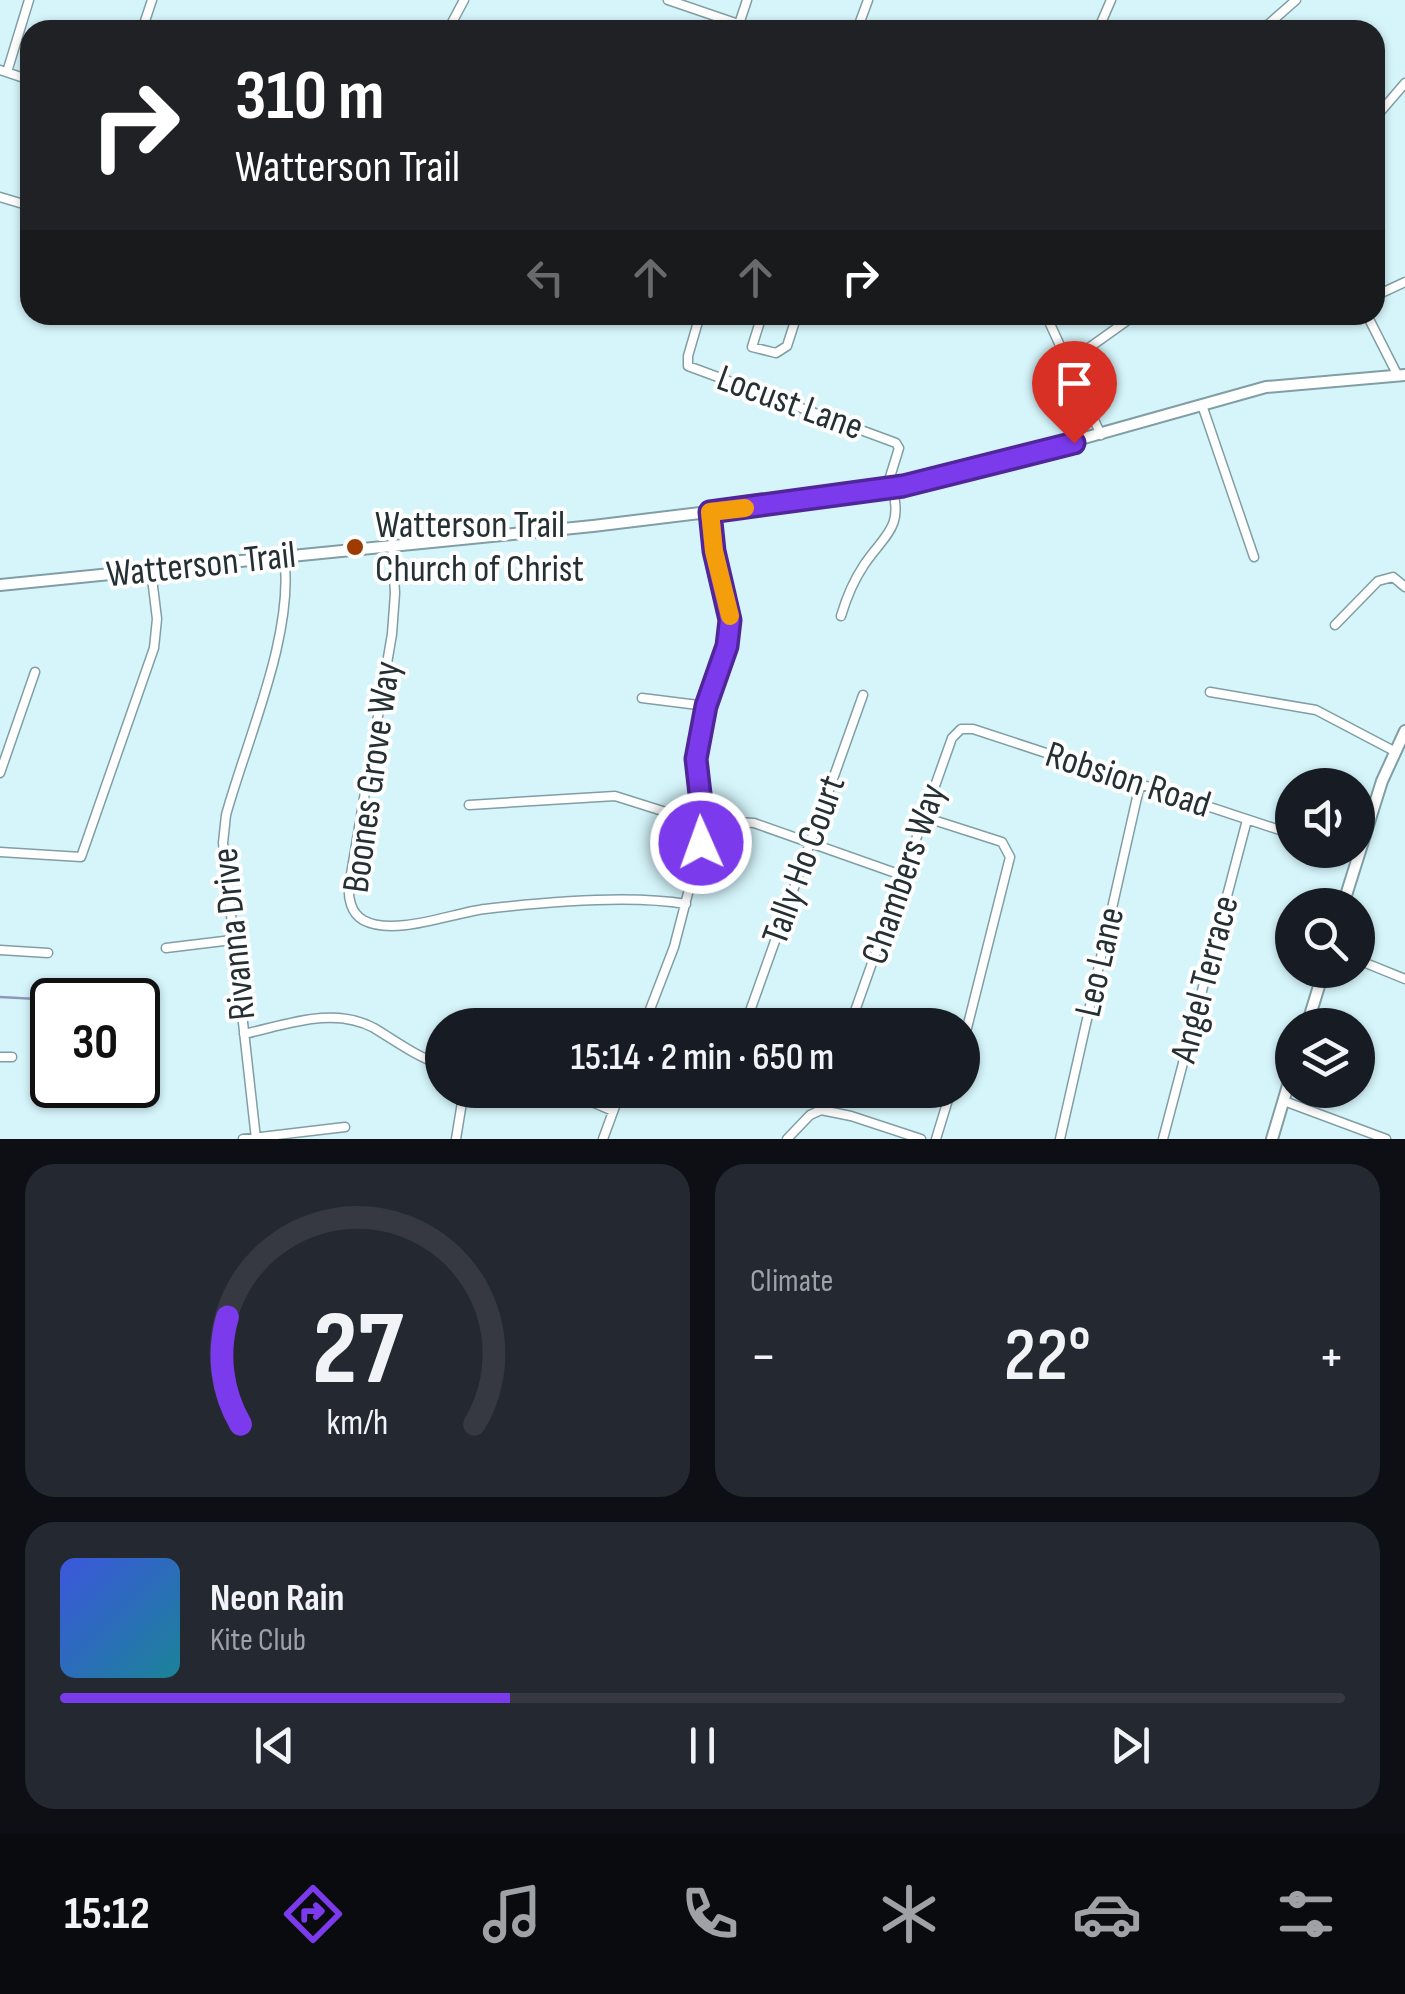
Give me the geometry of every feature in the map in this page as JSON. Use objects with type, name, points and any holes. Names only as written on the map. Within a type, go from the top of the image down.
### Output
[{"type":"main road","name":"Watterson Trail","points":[[0,586],[710,512],[892,488],[1101,435],[1266,387],[1402,375]]},
{"type":"main road","points":[[1375,806],[1405,731]]},
{"type":"main road","points":[[1272,1139],[1282,1108]]},
{"type":"street","points":[[668,0],[727,20]]},
{"type":"street","points":[[1273,20],[1296,0]]},
{"type":"street","points":[[3,71],[20,25]]},
{"type":"street","points":[[1385,106],[1405,82]]},
{"type":"street","name":"Locust Lane","points":[[697,325],[688,366],[896,442],[899,448],[890,477],[892,488]]},
{"type":"street","points":[[759,325],[752,348],[776,353],[787,346],[794,325]]},
{"type":"street","points":[[1051,325],[1101,435]]},
{"type":"street","points":[[1068,362],[1121,325]]},
{"type":"street","points":[[1373,325],[1402,375]]},
{"type":"street","points":[[1202,405],[1254,558]]},
{"type":"street","points":[[841,616],[862,568],[892,530],[896,514],[892,488]]},
{"type":"street","points":[[651,1008],[686,904],[701,843],[703,820],[696,759],[706,706],[727,646],[730,620],[714,551],[710,512]]},
{"type":"street","name":"Boones Grove Way","points":[[392,545],[392,634],[349,886],[350,901],[357,915],[367,922],[391,925],[481,910],[614,900],[651,899],[686,904]]},
{"type":"street","name":"Rivanna Drive","points":[[256,1138],[223,855],[224,826],[279,640],[285,604],[284,556]]},
{"type":"street","points":[[0,852],[81,857],[154,648],[158,618],[151,570]]},
{"type":"street","points":[[1336,625],[1378,581],[1393,577],[1405,588]]},
{"type":"street","points":[[0,773],[35,672]]},
{"type":"street","points":[[1210,692],[1316,710],[1394,751]]},
{"type":"street","name":"Tally Ho Court","points":[[751,1008],[863,695]]},
{"type":"street","points":[[642,698],[706,706]]},
{"type":"street","name":"Robsion Road","points":[[964,728],[1275,829]]},
{"type":"street","name":"Chambers Way","points":[[856,1008],[952,738],[964,728]]},
{"type":"street","name":"Leo Lane","points":[[1060,1139],[1140,784]]},
{"type":"street","points":[[468,805],[615,796],[688,819],[754,823],[904,876]]},
{"type":"street","points":[[924,817],[1002,842],[1010,857],[972,1008]]},
{"type":"street","name":"Angel Terrace","points":[[1163,1139],[1247,820]]},
{"type":"street","points":[[166,948],[232,940]]},
{"type":"street","points":[[0,950],[48,952]]},
{"type":"street","points":[[1375,967],[1405,979]]},
{"type":"street","points":[[244,1034],[321,1018],[346,1018],[372,1028],[425,1060]]},
{"type":"street","points":[[0,1057],[12,1057]]},
{"type":"street","points":[[456,1139],[461,1108]]},
{"type":"street","points":[[604,1139],[613,1110],[608,1108]]},
{"type":"street","points":[[936,1139],[945,1108]]},
{"type":"street","points":[[1303,1108],[1386,1139]]},
{"type":"street","points":[[787,1139],[810,1115],[821,1110],[921,1139]]},
{"type":"street","points":[[243,1139],[345,1126]]},
{"type":"waterway","points":[[0,997],[30,999]]},
{"type":"slow traffic","points":[[730,616],[714,551],[710,512],[745,508]]},
{"type":"place","name":"Watterson Trail Church of Christ","points":[[355,547]]},
{"type":"route","points":[[701,843],[703,820],[696,759],[706,706],[727,646],[730,620],[714,551],[710,512],[903,486],[1074,443]]}]
